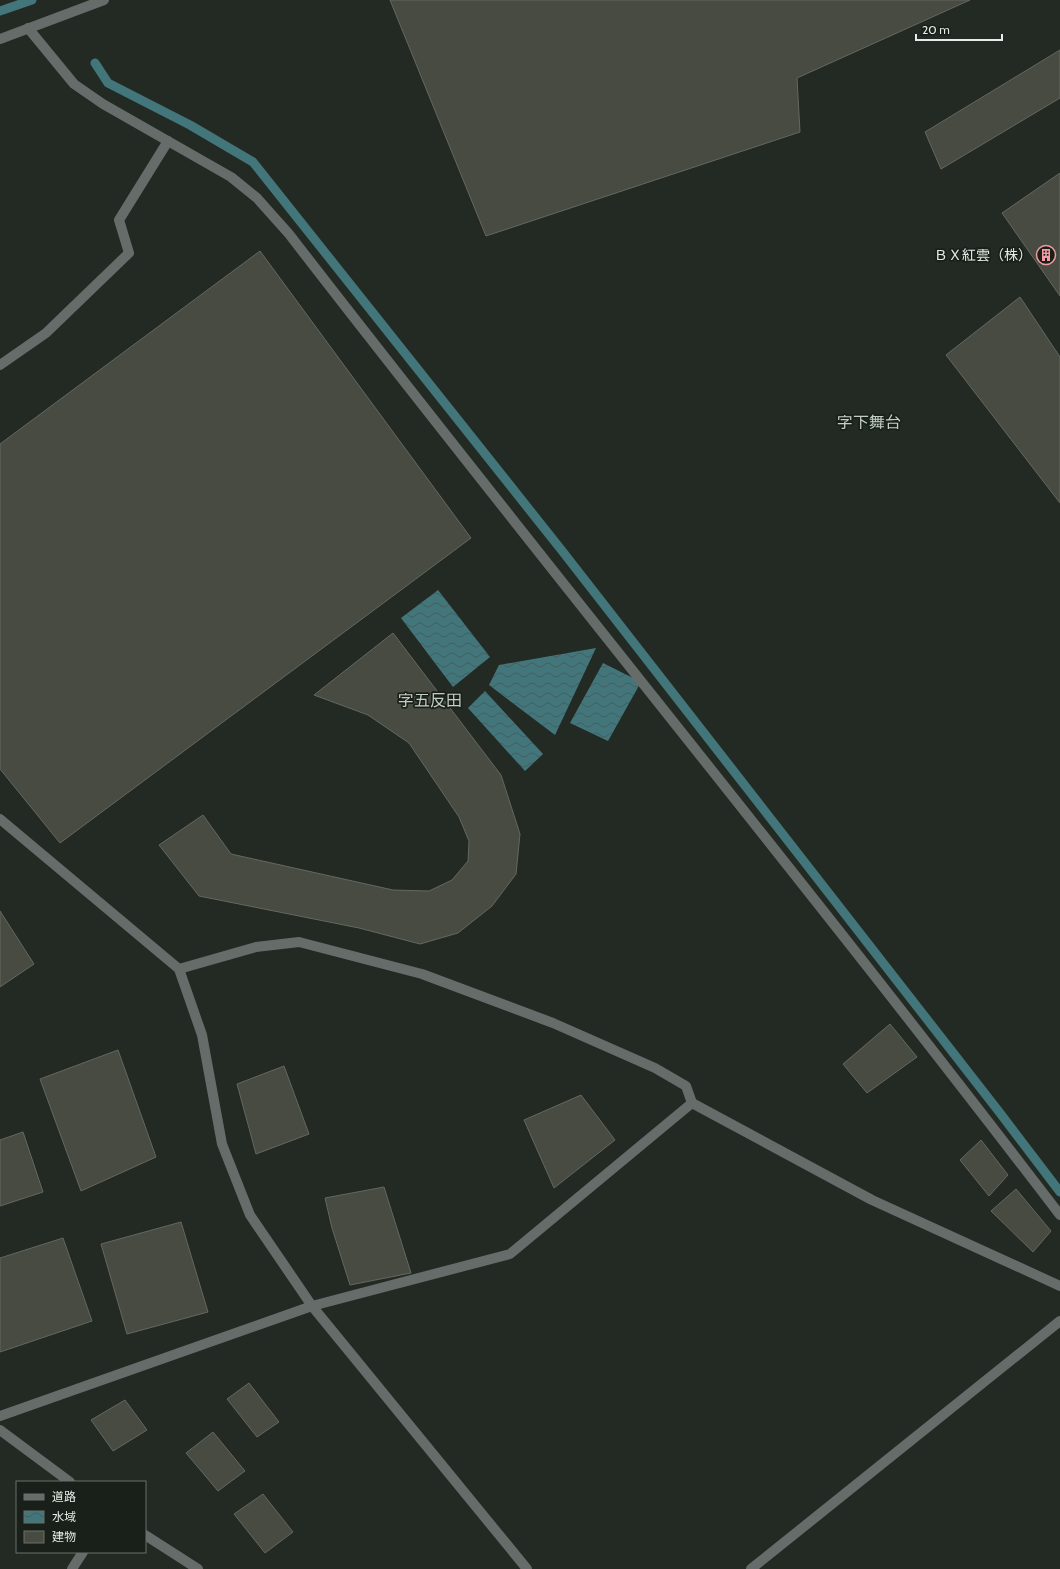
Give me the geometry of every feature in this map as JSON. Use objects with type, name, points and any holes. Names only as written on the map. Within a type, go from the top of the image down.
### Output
[{"type":"street","points":[[0,39],[104,0]]},
{"type":"street","points":[[28,28],[74,84],[103,104],[231,177],[257,198],[289,234],[553,572],[973,1101],[1060,1215]]},
{"type":"street","points":[[0,365],[46,333],[129,253],[119,220],[168,141]]},
{"type":"street","points":[[0,819],[179,969],[202,1035],[222,1144],[250,1215],[312,1306],[527,1569]]},
{"type":"street","points":[[179,969],[256,947],[299,942],[422,974],[553,1022],[655,1068],[686,1086],[692,1103],[872,1200],[1060,1286]]},
{"type":"street","points":[[0,1416],[312,1306],[510,1254],[692,1103]]},
{"type":"street","points":[[751,1569],[1060,1321]]},
{"type":"street","points":[[0,1430],[69,1481]]},
{"type":"street","points":[[146,1536],[198,1569]]},
{"type":"street","points":[[72,1569],[82,1553]]},
{"type":"water","points":[[438,590],[490,657],[453,687],[401,618]]},
{"type":"water","points":[[596,648],[555,735],[489,685],[499,665]]},
{"type":"water","points":[[603,663],[641,682],[608,741],[570,723]]},
{"type":"water","points":[[485,691],[543,754],[525,771],[468,708]]},
{"type":"building","points":[[390,0],[970,0],[797,78],[800,132],[486,236]]},
{"type":"building","points":[[1060,50],[1060,98],[941,169],[925,132]]},
{"type":"building","name":"ＢＸ紅雲（株）","points":[[1060,173],[1060,296],[1002,213]]},
{"type":"building","points":[[260,251],[471,538],[60,843],[0,769],[0,444]]},
{"type":"building","points":[[1020,297],[1060,357],[1060,503],[946,355]]},
{"type":"building","points":[[393,633],[501,775],[520,834],[516,874],[492,906],[458,933],[420,944],[359,928],[199,896],[159,845],[203,815],[231,854],[393,890],[429,891],[452,880],[468,861],[469,841],[459,817],[409,743],[368,715],[314,695]]},
{"type":"building","points":[[0,911],[34,964],[0,987]]},
{"type":"building","points":[[890,1024],[917,1057],[867,1093],[843,1064]]},
{"type":"building","points":[[118,1050],[156,1157],[81,1191],[40,1079]]},
{"type":"building","points":[[284,1066],[309,1134],[256,1154],[237,1084]]},
{"type":"building","points":[[581,1095],[615,1140],[554,1188],[524,1120]]},
{"type":"building","points":[[23,1132],[43,1192],[0,1206],[0,1140]]},
{"type":"building","points":[[981,1140],[1008,1175],[989,1196],[960,1160]]},
{"type":"building","points":[[384,1187],[411,1273],[350,1285],[332,1228],[325,1198]]},
{"type":"building","points":[[1016,1189],[1051,1231],[1033,1252],[991,1211]]},
{"type":"building","points":[[181,1222],[208,1312],[127,1334],[101,1244]]},
{"type":"building","points":[[63,1238],[92,1321],[0,1352],[0,1258]]},
{"type":"building","points":[[249,1383],[279,1422],[257,1437],[227,1399]]},
{"type":"building","points":[[125,1400],[147,1430],[113,1451],[91,1420]]},
{"type":"building","points":[[213,1432],[245,1471],[218,1491],[186,1453]]},
{"type":"building","points":[[263,1494],[293,1532],[265,1553],[234,1514]]},
{"type":"waterway","points":[[0,11],[32,0]]},
{"type":"waterway","points":[[95,63],[108,83],[190,125],[253,162],[563,552],[1060,1192]]},
{"type":"place","name":"ＢＸ紅雲（株）","points":[[1046,255]]},
{"type":"district","name":"字下舞台","points":[[869,422]]},
{"type":"district","name":"字五反田","points":[[430,700]]}]
